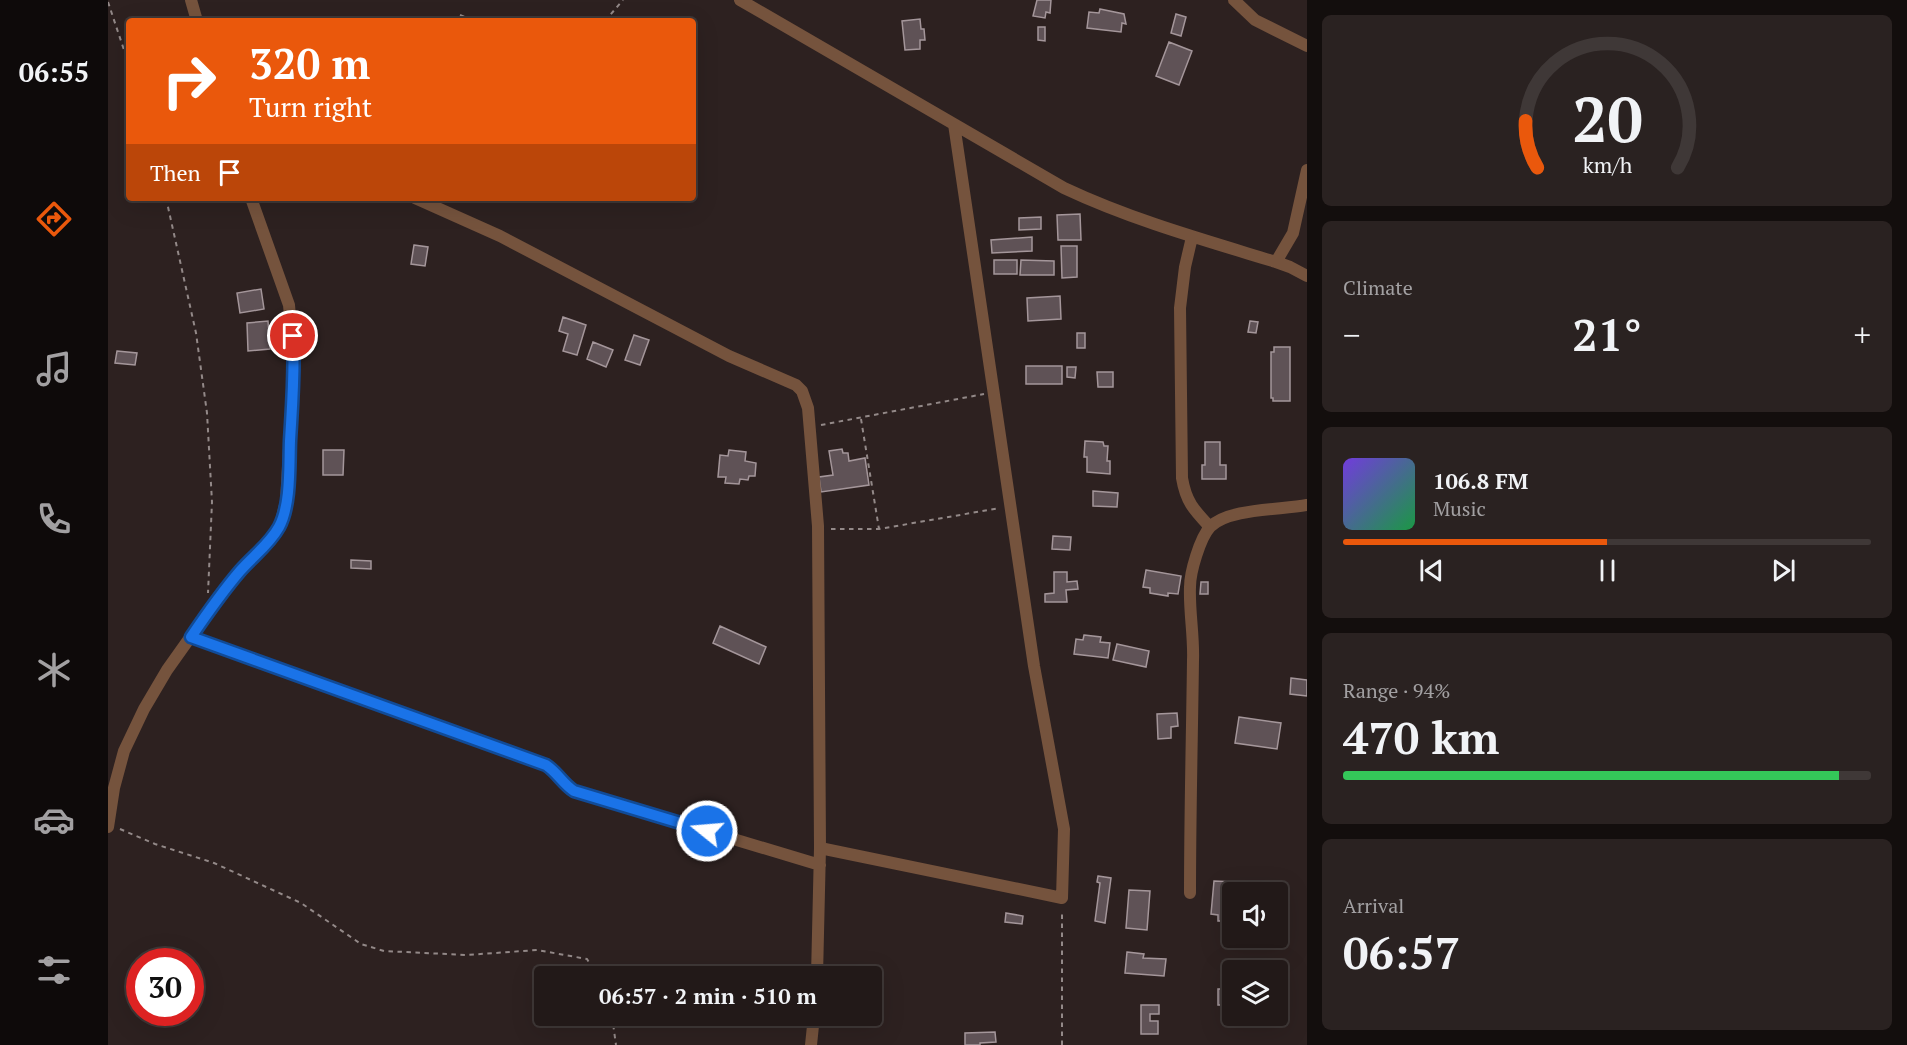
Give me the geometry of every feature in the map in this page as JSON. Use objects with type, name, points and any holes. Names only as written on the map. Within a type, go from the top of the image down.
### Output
[{"type":"street","points":[[190,0],[196,18]]},
{"type":"street","points":[[740,0],[954,123],[1025,167],[1074,193],[1151,225],[1276,262],[1307,276]]},
{"type":"street","points":[[1234,0],[1255,20],[1307,46]]},
{"type":"street","points":[[820,848],[1062,898],[1064,829],[1034,666],[954,123]]},
{"type":"street","points":[[1276,262],[1293,233],[1307,170]]},
{"type":"street","points":[[109,825],[114,788],[124,751],[144,709],[161,680],[208,613],[241,570],[270,541],[280,525],[286,501],[294,360],[293,336],[289,305],[252,201]]},
{"type":"street","points":[[422,201],[500,236],[729,356],[796,385],[802,391],[811,427],[818,526],[820,865],[817,966]]},
{"type":"street","points":[[1192,237],[1185,267],[1180,308],[1182,478],[1185,496],[1192,508],[1210,527]]},
{"type":"street","points":[[1190,892],[1193,657],[1190,587],[1196,557],[1210,527],[1225,519],[1240,514],[1307,505]]},
{"type":"street","points":[[191,637],[546,765],[574,791],[820,865]]},
{"type":"street","points":[[811,1045],[813,1026]]},
{"type":"path","points":[[608,18],[623,0]]},
{"type":"path","points":[[108,2],[126,56]]},
{"type":"path","points":[[460,15],[467,18]]},
{"type":"path","points":[[167,201],[196,333],[207,413],[212,502],[208,613]]},
{"type":"path","points":[[811,427],[995,392]]},
{"type":"path","points":[[861,419],[879,529]]},
{"type":"path","points":[[818,526],[832,529],[879,529],[1012,506]]},
{"type":"path","points":[[109,825],[155,844],[214,863],[301,903],[362,944],[384,951],[467,956],[537,950],[587,959],[591,966]]},
{"type":"path","points":[[1062,898],[1062,1045]]},
{"type":"path","points":[[613,1026],[616,1045]]},
{"type":"building","points":[[1037,0],[1051,0],[1050,13],[1046,12],[1045,18],[1033,16]]},
{"type":"building","points":[[1100,9],[1124,14],[1126,24],[1122,23],[1121,32],[1087,28],[1089,12],[1099,13]]},
{"type":"building","points":[[1176,14],[1186,17],[1181,36],[1171,33]]},
{"type":"building","points":[[920,19],[925,40],[920,40],[920,49],[905,50],[902,21]]},
{"type":"building","points":[[1038,27],[1045,27],[1045,41],[1038,40]]},
{"type":"building","points":[[1169,42],[1192,51],[1179,85],[1156,76]]},
{"type":"building","points":[[1080,214],[1081,240],[1058,240],[1057,215]]},
{"type":"building","points":[[1041,217],[1041,229],[1019,230],[1019,218]]},
{"type":"building","points":[[1032,237],[1032,251],[992,253],[991,240]]},
{"type":"building","points":[[414,245],[428,247],[425,266],[411,264]]},
{"type":"building","points":[[1061,246],[1077,246],[1077,277],[1062,278]]},
{"type":"building","points":[[994,260],[1017,260],[1017,274],[994,274]]},
{"type":"building","points":[[1021,260],[1054,261],[1054,275],[1020,275]]},
{"type":"building","points":[[261,289],[264,309],[240,313],[237,293]]},
{"type":"building","points":[[1060,296],[1061,319],[1028,321],[1027,298]]},
{"type":"building","points":[[563,317],[586,325],[577,355],[563,351],[568,334],[559,331]]},
{"type":"building","points":[[268,321],[270,349],[248,351],[247,323]]},
{"type":"building","points":[[1250,321],[1258,322],[1256,333],[1248,332]]},
{"type":"building","points":[[1077,333],[1085,333],[1085,348],[1077,348]]},
{"type":"building","points":[[634,335],[649,340],[640,365],[625,360]]},
{"type":"building","points":[[593,342],[613,350],[606,367],[587,359]]},
{"type":"building","points":[[1274,347],[1290,347],[1290,401],[1273,401],[1271,398],[1271,352],[1274,352]]},
{"type":"building","points":[[117,351],[137,353],[135,365],[115,363]]},
{"type":"building","points":[[1026,366],[1062,366],[1062,384],[1026,384]]},
{"type":"building","points":[[1067,367],[1076,367],[1075,378],[1067,377]]},
{"type":"building","points":[[1097,372],[1113,372],[1113,387],[1098,387]]},
{"type":"building","points":[[1085,441],[1103,442],[1104,446],[1108,446],[1107,461],[1110,461],[1110,474],[1087,472],[1087,457],[1084,457]]},
{"type":"building","points":[[1205,442],[1220,442],[1220,465],[1226,465],[1226,479],[1202,479],[1202,465],[1205,465]]},
{"type":"building","points":[[842,449],[843,453],[848,453],[849,461],[865,458],[869,485],[821,492],[819,477],[833,475],[829,451]]},
{"type":"building","points":[[323,450],[344,450],[343,475],[323,475]]},
{"type":"building","points":[[729,450],[746,452],[745,461],[756,463],[755,476],[749,476],[748,480],[740,479],[739,484],[725,483],[726,477],[718,477],[720,455],[728,456]]},
{"type":"building","points":[[1093,491],[1118,493],[1117,507],[1093,506]]},
{"type":"building","points":[[1053,536],[1071,537],[1070,550],[1052,549]]},
{"type":"building","points":[[351,560],[371,561],[371,569],[351,568]]},
{"type":"building","points":[[1146,570],[1181,576],[1178,594],[1168,593],[1168,596],[1150,593],[1150,588],[1143,587]]},
{"type":"building","points":[[1054,572],[1067,572],[1067,582],[1077,581],[1078,589],[1066,590],[1067,602],[1045,602],[1045,594],[1054,593]]},
{"type":"building","points":[[1201,582],[1208,582],[1208,594],[1200,594]]},
{"type":"building","points":[[720,626],[766,647],[759,664],[713,643]]},
{"type":"building","points":[[1084,635],[1101,637],[1100,642],[1110,643],[1108,658],[1074,654],[1076,639],[1083,640]]},
{"type":"building","points":[[1117,644],[1149,651],[1146,667],[1113,660]]},
{"type":"building","points":[[1291,678],[1307,680],[1307,696],[1290,694]]},
{"type":"building","points":[[1177,713],[1178,726],[1171,727],[1171,738],[1158,739],[1157,714]]},
{"type":"building","points":[[1239,717],[1281,723],[1277,749],[1235,743]]},
{"type":"building","points":[[1098,876],[1111,878],[1105,923],[1095,921],[1100,883],[1097,882]]},
{"type":"building","points":[[1214,881],[1236,882],[1222,882],[1222,921],[1218,921],[1218,915],[1211,914]]},
{"type":"building","points":[[1129,890],[1150,891],[1147,930],[1126,928]]},
{"type":"building","points":[[1006,913],[1023,916],[1022,924],[1005,922]]},
{"type":"building","points":[[1127,952],[1144,954],[1143,958],[1166,959],[1164,976],[1125,973]]},
{"type":"building","points":[[1218,989],[1222,989],[1222,1005],[1218,1005]]},
{"type":"building","points":[[1141,1005],[1159,1005],[1159,1014],[1150,1014],[1150,1021],[1158,1021],[1158,1034],[1141,1034]]},
{"type":"building","points":[[995,1032],[996,1042],[965,1045],[965,1033]]},
{"type":"route","points":[[293,336],[289,459],[286,501],[280,525],[270,541],[221,594],[191,637],[546,765],[574,791],[707,831]]}]
